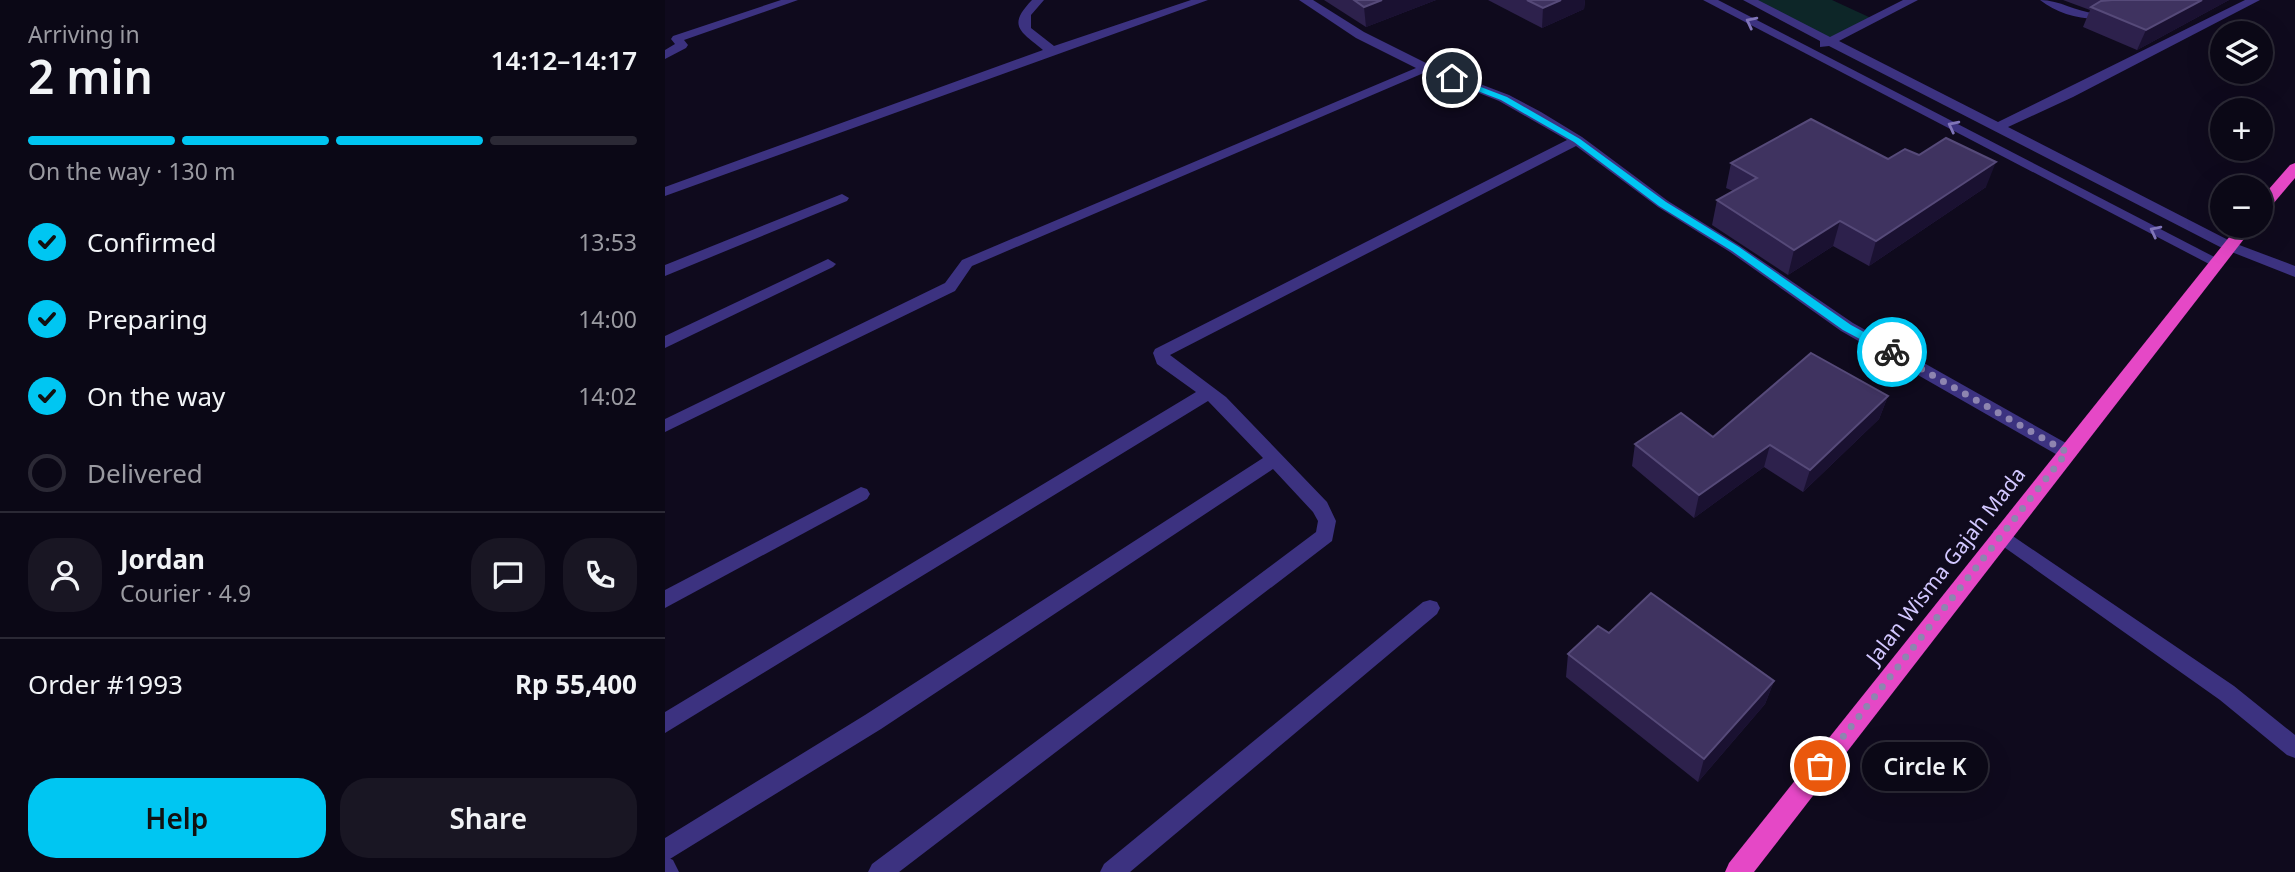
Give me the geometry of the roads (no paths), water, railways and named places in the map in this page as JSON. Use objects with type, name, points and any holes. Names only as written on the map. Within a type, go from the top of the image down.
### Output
[{"type":"highway","points":[[2273,194],[2295,168]]},
{"type":"highway","name":"Jalan Wisma Gajah Mada","points":[[1738,872],[2236,238]]},
{"type":"street","points":[[665,55],[682,46],[677,39],[792,0]]},
{"type":"street","points":[[1038,0],[1025,14],[1023,23],[1026,30],[1052,51]]},
{"type":"street","points":[[665,192],[1052,51],[1202,0]]},
{"type":"street","points":[[1305,0],[1360,35],[1426,68],[1504,99],[1577,140],[1663,204],[1735,249],[1847,327],[2067,452]]},
{"type":"street","points":[[1709,0],[2222,254],[2295,272]]},
{"type":"street","points":[[1749,0],[1996,128],[2222,254]]},
{"type":"street","points":[[1808,51],[1912,0]]},
{"type":"street","points":[[2046,0],[2085,15],[2105,18],[2144,0]]},
{"type":"street","points":[[1996,128],[2069,94],[2253,0]]},
{"type":"street","points":[[665,426],[950,287],[955,284],[959,270],[967,263],[1426,68]]},
{"type":"street","points":[[880,872],[1325,536],[1325,513],[1209,392],[1163,360],[1161,353],[1577,140]]},
{"type":"street","points":[[665,271],[842,198]]},
{"type":"street","points":[[665,343],[828,264]]},
{"type":"street","points":[[665,723],[1209,392]]},
{"type":"street","points":[[665,851],[873,722],[1273,460]]},
{"type":"street","points":[[665,600],[861,494]]},
{"type":"street","points":[[2001,535],[2227,693],[2295,748]]},
{"type":"street","points":[[1112,872],[1430,608]]},
{"type":"place","name":"Circle K","points":[[1820,766]]}]
